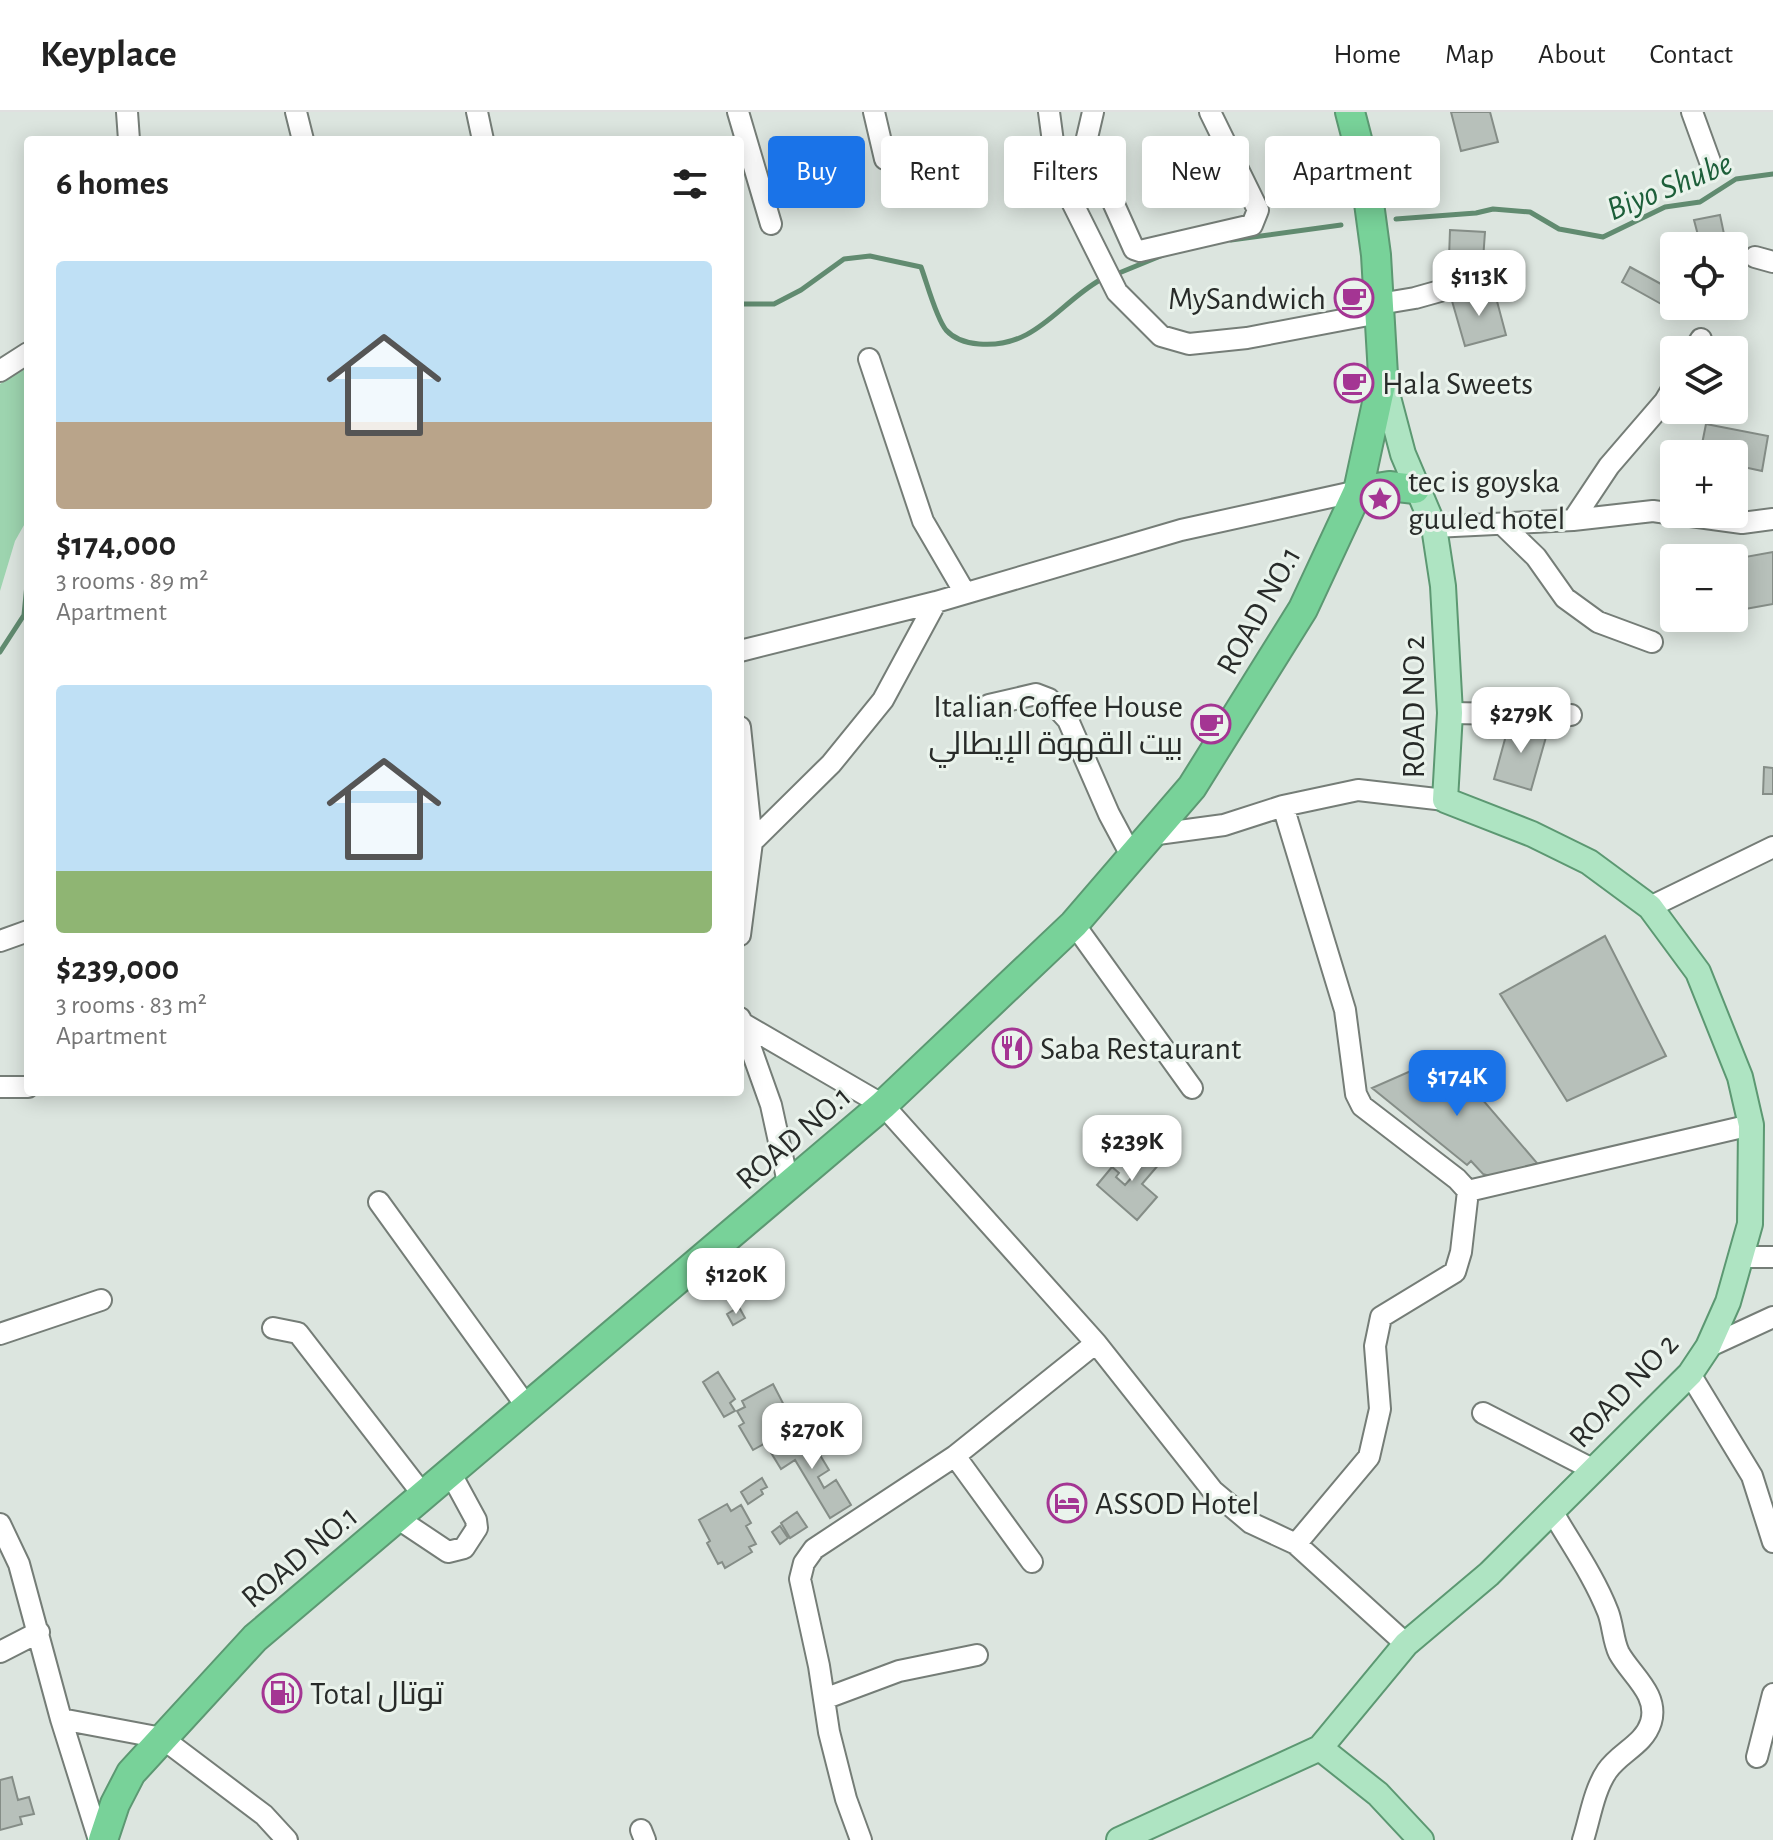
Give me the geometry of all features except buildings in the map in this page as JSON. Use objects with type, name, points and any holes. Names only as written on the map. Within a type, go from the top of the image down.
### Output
[{"type":"highway","name":"ROAD NO.1","points":[[101,1840],[131,1773],[255,1638],[883,1105],[1074,924],[1192,787],[1303,609],[1358,491],[1383,375],[1376,255],[1364,166],[1350,112]]},
{"type":"highway","points":[[1358,491],[1389,486],[1415,489]]},
{"type":"main road","name":"ROAD NO 2","points":[[1320,1748],[1406,1644],[1489,1574],[1690,1374],[1708,1347],[1728,1302],[1750,1224],[1751,1125],[1740,1077],[1698,972],[1650,907],[1589,862],[1532,834],[1445,800],[1450,713],[1443,586],[1434,527],[1415,489],[1390,415],[1383,375]]},
{"type":"main road","points":[[1119,1840],[1320,1748],[1378,1794],[1421,1840]]},
{"type":"street","points":[[127,112],[129,136]]},
{"type":"street","points":[[296,112],[302,136]]},
{"type":"street","points":[[482,136],[477,114],[499,112]]},
{"type":"street","points":[[738,112],[771,224]]},
{"type":"street","points":[[874,112],[881,142]]},
{"type":"street","points":[[1049,112],[1051,136]]},
{"type":"street","points":[[1087,136],[1093,112]]},
{"type":"street","points":[[1116,208],[1134,249],[1140,251],[1252,225],[1258,210],[1210,112]]},
{"type":"street","points":[[1692,112],[1712,167]]},
{"type":"street","points":[[1075,208],[1117,292],[1161,336],[1189,344],[1247,338],[1379,308],[1497,275]]},
{"type":"street","points":[[0,371],[24,356]]},
{"type":"street","points":[[869,359],[923,521],[965,593]]},
{"type":"street","points":[[1573,520],[1609,466],[1660,407]]},
{"type":"street","points":[[744,650],[936,602],[1181,530],[1358,491]]},
{"type":"street","points":[[1434,527],[1660,512]]},
{"type":"street","points":[[1748,522],[1773,519]]},
{"type":"street","points":[[1502,524],[1536,557],[1565,598],[1598,622],[1652,642]]},
{"type":"street","points":[[752,842],[831,764],[883,700],[936,602]]},
{"type":"street","points":[[989,705],[1036,694],[1049,699],[1068,720],[1109,814],[1132,857]]},
{"type":"street","points":[[1450,713],[1571,715]]},
{"type":"street","points":[[744,765],[752,842],[744,895]]},
{"type":"street","points":[[1150,835],[1224,825],[1283,806],[1358,790],[1445,800]]},
{"type":"street","points":[[1283,806],[1345,1010],[1356,1094],[1362,1106],[1468,1191]]},
{"type":"street","points":[[1650,907],[1773,847]]},
{"type":"street","points":[[1074,924],[1192,1088]]},
{"type":"street","points":[[0,941],[24,932]]},
{"type":"street","points":[[744,1023],[883,1105],[1096,1343],[1213,1491],[1251,1523],[1296,1544],[1406,1644]]},
{"type":"street","points":[[744,1029],[771,1105],[789,1187]]},
{"type":"street","points":[[0,1087],[24,1087]]},
{"type":"street","points":[[1468,1191],[1751,1125]]},
{"type":"street","points":[[1296,1544],[1369,1457],[1380,1409],[1375,1346],[1381,1317],[1455,1272],[1463,1238],[1468,1191]]},
{"type":"street","points":[[379,1202],[527,1407]]},
{"type":"street","points":[[1741,1257],[1773,1257]]},
{"type":"street","points":[[0,1334],[101,1300]]},
{"type":"street","points":[[1708,1347],[1773,1317]]},
{"type":"street","points":[[273,1328],[298,1333],[424,1496]]},
{"type":"street","points":[[861,1840],[846,1799],[824,1699],[800,1579],[804,1563],[814,1549],[955,1456],[1096,1343]]},
{"type":"street","points":[[1690,1374],[1752,1476],[1773,1542]]},
{"type":"street","points":[[1483,1413],[1592,1469]]},
{"type":"street","points":[[955,1456],[1032,1562]]},
{"type":"street","points":[[397,1518],[448,1552],[464,1548],[477,1528],[476,1520],[451,1474]]},
{"type":"street","points":[[1552,1511],[1610,1615],[1618,1652],[1637,1675],[1651,1703],[1652,1719],[1645,1738],[1619,1757],[1602,1780],[1583,1840]]},
{"type":"street","points":[[0,1524],[19,1564],[61,1719],[101,1840]]},
{"type":"street","points":[[0,1575],[19,1564]]},
{"type":"street","points":[[0,1652],[39,1632]]},
{"type":"street","points":[[824,1699],[899,1671],[977,1655]]},
{"type":"street","points":[[1757,1757],[1773,1694]]},
{"type":"street","points":[[61,1719],[162,1738],[264,1815],[287,1840]]},
{"type":"green space","points":[[24,366],[24,525],[15,541],[0,591],[0,384]]},
{"type":"waterway","name":"Biyo Shube","points":[[1396,219],[1493,209],[1530,212],[1559,229],[1603,237],[1665,207],[1700,202],[1736,179],[1773,174]]},
{"type":"waterway","points":[[1231,240],[1341,225]]},
{"type":"waterway","points":[[1119,273],[1163,255]]},
{"type":"waterway","name":"Biyo Shube","points":[[744,304],[774,304],[801,290],[844,259],[870,256],[921,267],[942,325],[949,333],[970,343],[999,344],[1031,332],[1100,280]]},
{"type":"waterway","name":"Biyo Shube","points":[[0,652],[24,615]]},
{"type":"place","name":"MySandwich","points":[[1354,298]]},
{"type":"place","name":"Hala Sweets","points":[[1354,383]]},
{"type":"place","name":"tec is goyska guuled hotel","points":[[1380,499]]},
{"type":"place","name":"Italian Coffee House بيت القهوة الإيطالي","points":[[1211,724]]},
{"type":"place","name":"Saba Restaurant","points":[[1012,1048]]},
{"type":"place","name":"ASSOD Hotel","points":[[1067,1503]]},
{"type":"place","name":"Total توتال","points":[[282,1693]]}]
